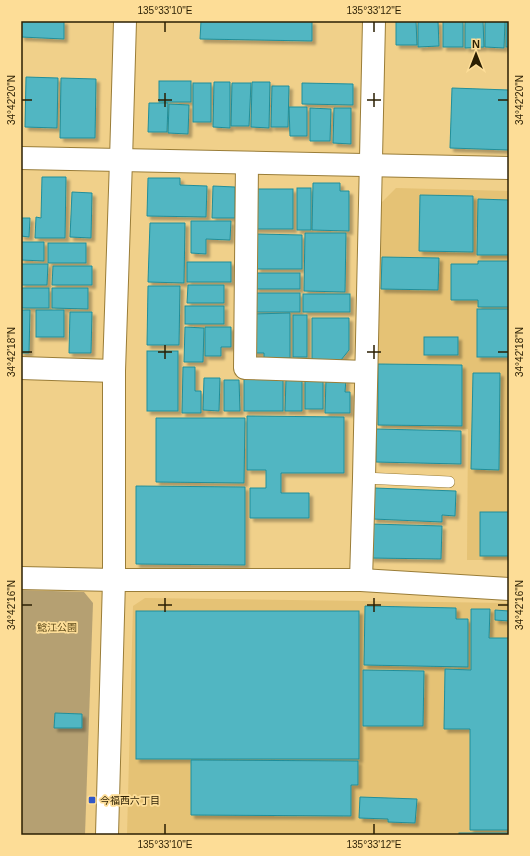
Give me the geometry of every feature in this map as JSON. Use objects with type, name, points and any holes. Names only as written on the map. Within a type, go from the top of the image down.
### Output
[{"type":"street","points":[[107,835],[114,580],[114,371],[125,21]]},
{"type":"street","points":[[361,580],[374,21]]},
{"type":"street","points":[[21,158],[509,168]]},
{"type":"street","points":[[247,163],[245,368],[366,372]]},
{"type":"street","points":[[21,368],[114,371]]},
{"type":"street","points":[[21,578],[114,580],[361,580],[509,589]]},
{"type":"lane","points":[[364,478],[449,482]]},
{"type":"shaded area","points":[[396,188],[509,191],[509,560],[467,560],[468,429],[376,426],[381,203]]},
{"type":"shaded area","points":[[145,598],[509,603],[509,835],[127,835],[133,606]]},
{"type":"green space","name":"鯰江公園","points":[[21,590],[84,592],[93,603],[85,835],[21,835]]},
{"type":"building","points":[[21,21],[64,21],[64,39],[21,37]]},
{"type":"building","points":[[201,21],[312,21],[312,41],[200,39]]},
{"type":"building","points":[[396,21],[416,21],[417,45],[396,45]]},
{"type":"building","points":[[418,21],[438,21],[439,46],[418,47]]},
{"type":"building","points":[[443,21],[463,21],[463,47],[443,47]]},
{"type":"building","points":[[465,21],[483,21],[484,47],[465,48]]},
{"type":"building","points":[[485,21],[505,21],[504,48],[485,47]]},
{"type":"building","points":[[506,21],[509,21],[509,47],[506,47]]},
{"type":"building","points":[[26,77],[58,78],[57,128],[25,127]]},
{"type":"building","points":[[61,78],[96,79],[95,138],[60,138]]},
{"type":"building","points":[[159,81],[191,81],[191,102],[159,102]]},
{"type":"building","points":[[214,82],[230,82],[230,128],[213,127]]},
{"type":"building","points":[[252,82],[270,82],[269,128],[251,127]]},
{"type":"building","points":[[193,83],[211,83],[211,122],[193,122]]},
{"type":"building","points":[[232,83],[251,83],[249,126],[231,126]]},
{"type":"building","points":[[302,83],[353,84],[353,105],[302,104]]},
{"type":"building","points":[[272,86],[289,86],[288,127],[271,127]]},
{"type":"building","points":[[452,88],[509,90],[509,150],[450,148]]},
{"type":"building","points":[[149,103],[168,103],[167,132],[148,132]]},
{"type":"building","points":[[169,104],[189,105],[188,134],[168,133]]},
{"type":"building","points":[[289,107],[307,107],[307,136],[290,136]]},
{"type":"building","points":[[310,108],[331,109],[330,141],[310,141]]},
{"type":"building","points":[[334,108],[351,108],[351,144],[333,143]]},
{"type":"building","points":[[42,177],[66,177],[65,238],[35,238],[36,217],[41,218]]},
{"type":"building","points":[[148,178],[180,178],[180,185],[207,186],[206,217],[147,216]]},
{"type":"building","points":[[313,183],[340,183],[340,191],[349,191],[349,231],[312,230]]},
{"type":"building","points":[[213,186],[235,187],[235,218],[212,218]]},
{"type":"building","points":[[297,188],[311,188],[311,230],[297,230]]},
{"type":"building","points":[[254,189],[293,189],[293,229],[254,229]]},
{"type":"building","points":[[72,192],[92,193],[91,238],[70,237]]},
{"type":"building","points":[[420,195],[473,196],[473,252],[419,251]]},
{"type":"building","points":[[478,199],[509,200],[509,255],[477,255]]},
{"type":"building","points":[[21,218],[30,218],[29,237],[21,236]]},
{"type":"building","points":[[191,221],[231,221],[230,240],[206,239],[206,254],[191,253]]},
{"type":"building","points":[[150,223],[185,223],[184,283],[148,282]]},
{"type":"building","points":[[305,233],[346,233],[345,292],[304,291]]},
{"type":"building","points":[[257,234],[302,235],[302,269],[257,269]]},
{"type":"building","points":[[21,242],[44,242],[44,261],[21,260]]},
{"type":"building","points":[[48,243],[86,243],[86,263],[48,263]]},
{"type":"building","points":[[382,257],[439,258],[438,290],[381,289]]},
{"type":"building","points":[[478,261],[509,261],[509,307],[478,307],[478,300],[451,300],[451,264],[478,264]]},
{"type":"building","points":[[187,262],[231,262],[231,282],[187,282]]},
{"type":"building","points":[[21,264],[48,264],[47,285],[21,285]]},
{"type":"building","points":[[53,266],[92,266],[92,285],[52,285]]},
{"type":"building","points":[[255,273],[300,273],[300,289],[255,289]]},
{"type":"building","points":[[188,285],[224,285],[224,303],[187,303]]},
{"type":"building","points":[[148,286],[180,286],[179,345],[147,345]]},
{"type":"building","points":[[21,288],[49,288],[49,308],[21,308]]},
{"type":"building","points":[[52,288],[88,288],[88,309],[52,308]]},
{"type":"building","points":[[254,293],[300,293],[300,312],[254,312]]},
{"type":"building","points":[[303,294],[350,294],[350,312],[303,312]]},
{"type":"building","points":[[185,306],[224,306],[224,324],[185,324]]},
{"type":"building","points":[[477,309],[509,309],[509,357],[477,357]]},
{"type":"building","points":[[21,310],[30,310],[29,353],[21,353]]},
{"type":"building","points":[[36,310],[64,310],[64,337],[36,337]]},
{"type":"building","points":[[70,312],[92,312],[91,353],[69,353]]},
{"type":"building","points":[[290,313],[290,358],[264,358],[264,353],[252,353],[252,314]]},
{"type":"building","points":[[293,315],[307,315],[307,357],[293,357]]},
{"type":"building","points":[[312,318],[349,318],[349,350],[341,360],[312,360]]},
{"type":"building","points":[[185,327],[204,328],[203,362],[184,362]]},
{"type":"building","points":[[205,327],[231,327],[231,347],[221,347],[221,356],[205,356]]},
{"type":"building","points":[[424,337],[458,337],[458,355],[424,355]]},
{"type":"building","points":[[147,351],[178,351],[178,411],[147,411]]},
{"type":"building","points":[[378,364],[462,365],[462,426],[378,425]]},
{"type":"building","points":[[183,367],[195,367],[195,391],[201,391],[201,413],[182,413]]},
{"type":"building","points":[[473,373],[500,373],[499,470],[471,469]]},
{"type":"building","points":[[204,378],[220,378],[219,411],[203,410]]},
{"type":"building","points":[[244,378],[283,378],[283,411],[244,411]]},
{"type":"building","points":[[286,379],[302,379],[302,411],[285,411]]},
{"type":"building","points":[[326,379],[346,379],[345,392],[350,392],[350,413],[325,413]]},
{"type":"building","points":[[224,380],[239,380],[240,411],[224,411]]},
{"type":"building","points":[[305,380],[323,380],[323,409],[305,409]]},
{"type":"building","points":[[247,416],[344,417],[344,473],[281,473],[281,493],[309,493],[309,518],[250,518],[250,488],[266,488],[266,470],[247,470]]},
{"type":"building","points":[[156,418],[245,418],[244,483],[156,482]]},
{"type":"building","points":[[376,429],[461,431],[461,464],[376,462]]},
{"type":"building","points":[[136,486],[245,487],[245,565],[136,564]]},
{"type":"building","points":[[374,488],[456,491],[455,516],[442,515],[442,522],[373,519]]},
{"type":"building","points":[[480,512],[509,512],[509,556],[480,556]]},
{"type":"building","points":[[371,524],[442,526],[441,559],[370,558]]},
{"type":"building","points":[[365,606],[456,608],[456,619],[468,619],[468,667],[364,665]]},
{"type":"building","points":[[471,609],[490,609],[489,638],[509,638],[509,830],[470,830],[470,729],[444,729],[445,669],[471,670]]},
{"type":"building","points":[[495,610],[509,611],[509,621],[495,620]]},
{"type":"building","points":[[136,611],[359,611],[359,759],[136,759]]},
{"type":"building","points":[[363,670],[424,671],[423,726],[363,726]]},
{"type":"building","points":[[55,713],[82,714],[82,728],[54,728]]},
{"type":"building","points":[[191,760],[358,761],[358,785],[351,785],[351,816],[191,815]]},
{"type":"building","points":[[360,797],[417,799],[415,823],[388,822],[388,819],[359,818]]},
{"type":"building","points":[[459,833],[509,833],[509,835],[459,835]]},
{"type":"place","name":"今福西六丁目","points":[[92,800]]}]
